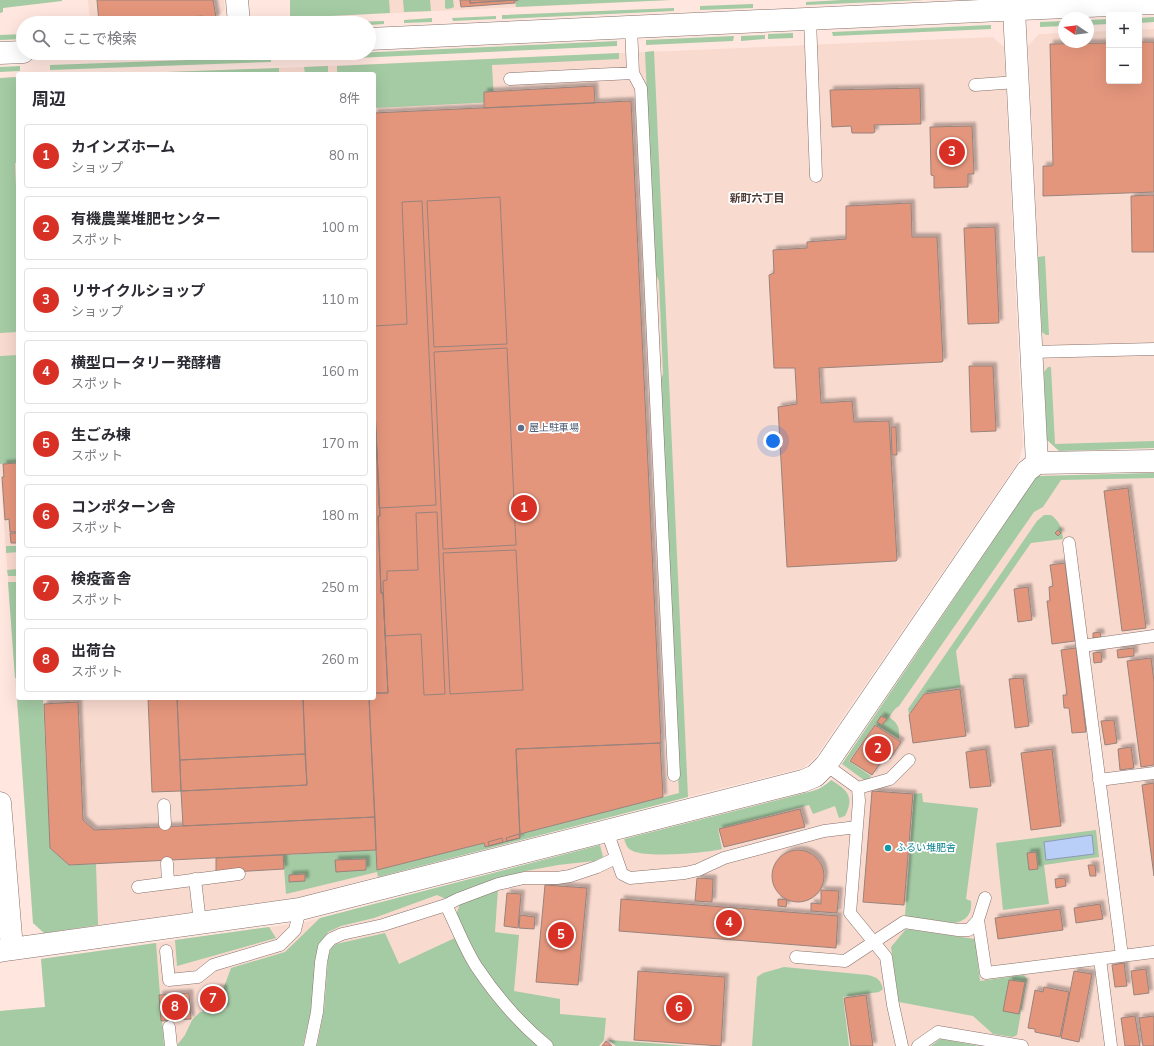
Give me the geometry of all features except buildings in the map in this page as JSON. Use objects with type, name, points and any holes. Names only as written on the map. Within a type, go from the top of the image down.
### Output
[{"type":"street","points":[[237,0],[238,16]]},
{"type":"street","points":[[376,39],[1154,3]]},
{"type":"street","points":[[1014,10],[1037,464]]},
{"type":"street","points":[[0,53],[16,52]]},
{"type":"street","points":[[0,803],[6,950],[300,909],[803,781],[815,776],[826,765],[1027,471],[1037,464],[1154,461]]},
{"type":"lane","points":[[810,19],[816,176]]},
{"type":"lane","points":[[631,27],[633,73],[641,88],[674,775]]},
{"type":"lane","points":[[510,79],[633,73]]},
{"type":"lane","points":[[975,85],[1018,82]]},
{"type":"lane","points":[[1031,352],[1154,349]]},
{"type":"lane","points":[[1069,543],[1122,956]]},
{"type":"lane","points":[[1082,646],[1154,636]]},
{"type":"lane","points":[[858,788],[890,779],[909,760]]},
{"type":"lane","points":[[826,765],[858,788],[859,801],[850,913],[886,957],[893,1005],[902,1046]]},
{"type":"lane","points":[[1099,780],[1154,773]]},
{"type":"lane","points":[[164,804],[165,824]]},
{"type":"lane","points":[[607,831],[622,874],[630,878],[685,873],[698,870],[724,858],[824,831],[857,827]]},
{"type":"lane","points":[[310,1046],[317,1012],[324,947],[331,939],[342,934],[383,925],[446,905],[498,884],[524,878],[557,878],[570,876],[597,867],[616,858]]},
{"type":"lane","points":[[167,862],[168,883]]},
{"type":"lane","points":[[138,887],[239,874]]},
{"type":"lane","points":[[195,880],[200,923]]},
{"type":"lane","points":[[796,957],[845,961],[904,922],[958,930],[970,930],[978,920],[985,898]]},
{"type":"lane","points":[[446,905],[467,950],[495,993],[523,1026],[547,1046]]},
{"type":"lane","points":[[166,951],[168,980],[198,977],[213,965],[280,945],[295,930],[300,909]]},
{"type":"lane","points":[[978,920],[986,974],[1154,952]]},
{"type":"lane","points":[[1100,959],[1110,1046]]},
{"type":"lane","points":[[169,1027],[171,1046]]},
{"type":"lane","points":[[918,1046],[938,1032],[1022,1046]]},
{"type":"shaded area","points":[[88,0],[224,0],[225,9],[219,16],[89,16]]},
{"type":"shaded area","points":[[290,0],[671,0],[332,16],[290,16]]},
{"type":"shaded area","points":[[1154,29],[1154,448],[1059,451],[1047,440],[1028,46],[1039,34],[1058,33],[1058,48],[1094,48],[1094,32],[1106,31],[1106,84],[1142,84],[1142,30]]},
{"type":"shaded area","points":[[993,37],[1004,47],[1023,446],[1019,461],[815,758],[803,768],[520,839],[301,897],[44,933],[33,923],[17,700],[376,700],[376,72],[167,72]]},
{"type":"shaded area","points":[[16,77],[16,690],[0,470],[0,78]]},
{"type":"shaded area","points":[[1154,473],[1154,1046],[0,1046],[0,1011],[45,1007],[41,959],[305,922],[819,789],[831,780],[1037,476]]},
{"type":"green space","points":[[0,0],[62,1],[3,8],[3,12],[0,13]]},
{"type":"green space","points":[[290,0],[389,0],[390,13],[290,16]]},
{"type":"green space","points":[[403,0],[430,0],[431,11],[404,12]]},
{"type":"green space","points":[[445,0],[453,0],[454,7],[447,9],[445,8]]},
{"type":"green space","points":[[515,0],[671,0],[516,7]]},
{"type":"green space","points":[[842,0],[925,0],[806,5],[806,2]]},
{"type":"green space","points":[[753,4],[753,8],[700,10],[700,6]]},
{"type":"green space","points":[[674,8],[674,11],[502,19],[502,15]]},
{"type":"green space","points":[[496,16],[496,19],[453,21],[452,18]]},
{"type":"green space","points":[[1154,17],[1154,22],[1142,23],[1142,18]]},
{"type":"green space","points":[[432,18],[432,22],[404,23],[404,20]]},
{"type":"green space","points":[[1106,19],[1106,24],[1094,25],[1094,20]]},
{"type":"green space","points":[[376,21],[384,21],[384,24],[376,25]]},
{"type":"green space","points":[[1058,21],[1058,26],[1040,27],[1040,22]]},
{"type":"green space","points":[[991,25],[991,29],[833,36],[832,32]]},
{"type":"green space","points":[[793,33],[793,38],[768,39],[768,34]]},
{"type":"green space","points":[[16,34],[16,39],[0,40],[0,35]]},
{"type":"green space","points":[[765,35],[765,39],[741,41],[741,36]]},
{"type":"green space","points":[[734,36],[733,41],[646,45],[646,40]]},
{"type":"green space","points":[[617,41],[617,46],[376,57],[376,52]]},
{"type":"green space","points":[[654,51],[688,797],[378,877],[377,872],[286,894],[283,855],[376,850],[377,870],[484,843],[485,847],[520,834],[679,793],[660,382],[663,374],[659,281],[655,273],[645,52]]},
{"type":"green space","points":[[619,53],[619,59],[492,65],[494,102],[376,108],[376,72],[337,72],[337,66]]},
{"type":"green space","points":[[188,60],[271,60],[271,62],[50,70],[50,65]]},
{"type":"green space","points":[[20,66],[20,71],[0,72],[0,67]]},
{"type":"green space","points":[[328,66],[328,72],[305,72],[304,67]]},
{"type":"green space","points":[[279,68],[279,72],[168,72]]},
{"type":"green space","points":[[16,77],[16,332],[0,333],[0,78]]},
{"type":"green space","points":[[1045,256],[1049,335],[1042,332],[1038,257]]},
{"type":"green space","points":[[16,355],[16,463],[0,464],[0,356]]},
{"type":"green space","points":[[1048,367],[1051,367],[1055,444],[1154,441],[1154,448],[1059,451],[1047,440],[1044,372]]},
{"type":"green space","points":[[1154,473],[1154,478],[1061,480],[1043,507],[1034,512],[899,706],[889,717],[898,726],[899,739],[875,724],[849,761],[871,776],[869,779],[864,780],[842,764],[1037,476]]},
{"type":"green space","points":[[1044,515],[1051,515],[1057,520],[1061,528],[1063,539],[1031,543],[956,651],[961,687],[924,693],[909,714],[908,709],[1037,521]]},
{"type":"green space","points":[[6,546],[16,546],[16,552],[6,553]]},
{"type":"green space","points":[[16,569],[16,576],[8,576],[7,570]]},
{"type":"green space","points":[[8,582],[16,582],[15,678]]},
{"type":"green space","points":[[17,700],[43,700],[50,848],[69,865],[96,864],[98,925],[44,933],[33,923]]},
{"type":"green space","points":[[831,780],[848,794],[849,798],[848,809],[845,816],[839,818],[835,806],[813,814],[809,805],[718,829],[722,849],[703,852],[663,854],[640,853],[629,849],[624,839],[812,791],[818,789]]},
{"type":"green space","points":[[922,793],[923,802],[978,808],[966,899],[971,901],[971,909],[966,918],[959,922],[955,923],[905,916],[914,794]]},
{"type":"green space","points":[[1096,830],[1099,857],[1044,865],[1049,904],[1003,910],[996,843]]},
{"type":"green space","points":[[600,845],[603,857],[594,861],[558,865],[526,871],[472,887],[446,899],[437,895],[374,918],[341,926],[328,932],[319,946],[311,1011],[303,1046],[178,1046],[192,1020],[200,1012],[226,1010],[224,987],[231,968],[285,952],[320,918]]},
{"type":"green space","points":[[498,889],[495,932],[519,935],[514,991],[560,999],[560,1014],[606,1018],[604,1040],[599,1046],[554,1046],[539,1034],[519,1014],[487,975],[456,915],[460,904]]},
{"type":"green space","points":[[269,927],[276,938],[177,966],[175,940]]},
{"type":"green space","points":[[906,929],[975,939],[980,981],[1024,975],[1027,979],[1017,1035],[1013,1037],[993,1034],[973,1016],[899,1002],[891,947]]},
{"type":"green space","points":[[385,933],[399,964],[457,937],[541,1046],[317,1046],[324,1010],[328,958],[331,948],[336,944]]},
{"type":"green space","points":[[156,943],[164,1046],[0,1046],[0,1011],[45,1007],[41,959]]},
{"type":"green space","points":[[784,967],[868,975],[880,981],[883,989],[879,992],[843,997],[849,1046],[752,1046],[757,977],[763,973]]},
{"type":"green space","points":[[940,1039],[980,1046],[931,1046]]},
{"type":"green space","points":[[609,1040],[690,1046],[616,1046]]},
{"type":"water","points":[[1092,835],[1094,854],[1046,860],[1044,842]]},
{"type":"place","name":"リサイクルショップ","points":[[952,152]]},
{"type":"place","name":"屋上駐車場","points":[[521,428]]},
{"type":"place","name":"カインズホーム","points":[[524,508]]},
{"type":"place","name":"有機農業堆肥センター","points":[[878,749]]},
{"type":"place","name":"ふるい堆肥舎","points":[[888,848]]},
{"type":"place","name":"横型ロータリー発酵槽","points":[[729,923]]},
{"type":"place","name":"生ごみ棟","points":[[561,935]]},
{"type":"place","name":"検疫畜舎","points":[[213,999]]},
{"type":"place","name":"出荷台","points":[[175,1007]]},
{"type":"place","name":"コンポターン舎","points":[[679,1008]]},
{"type":"district","name":"新町六丁目","points":[[757,198]]}]
